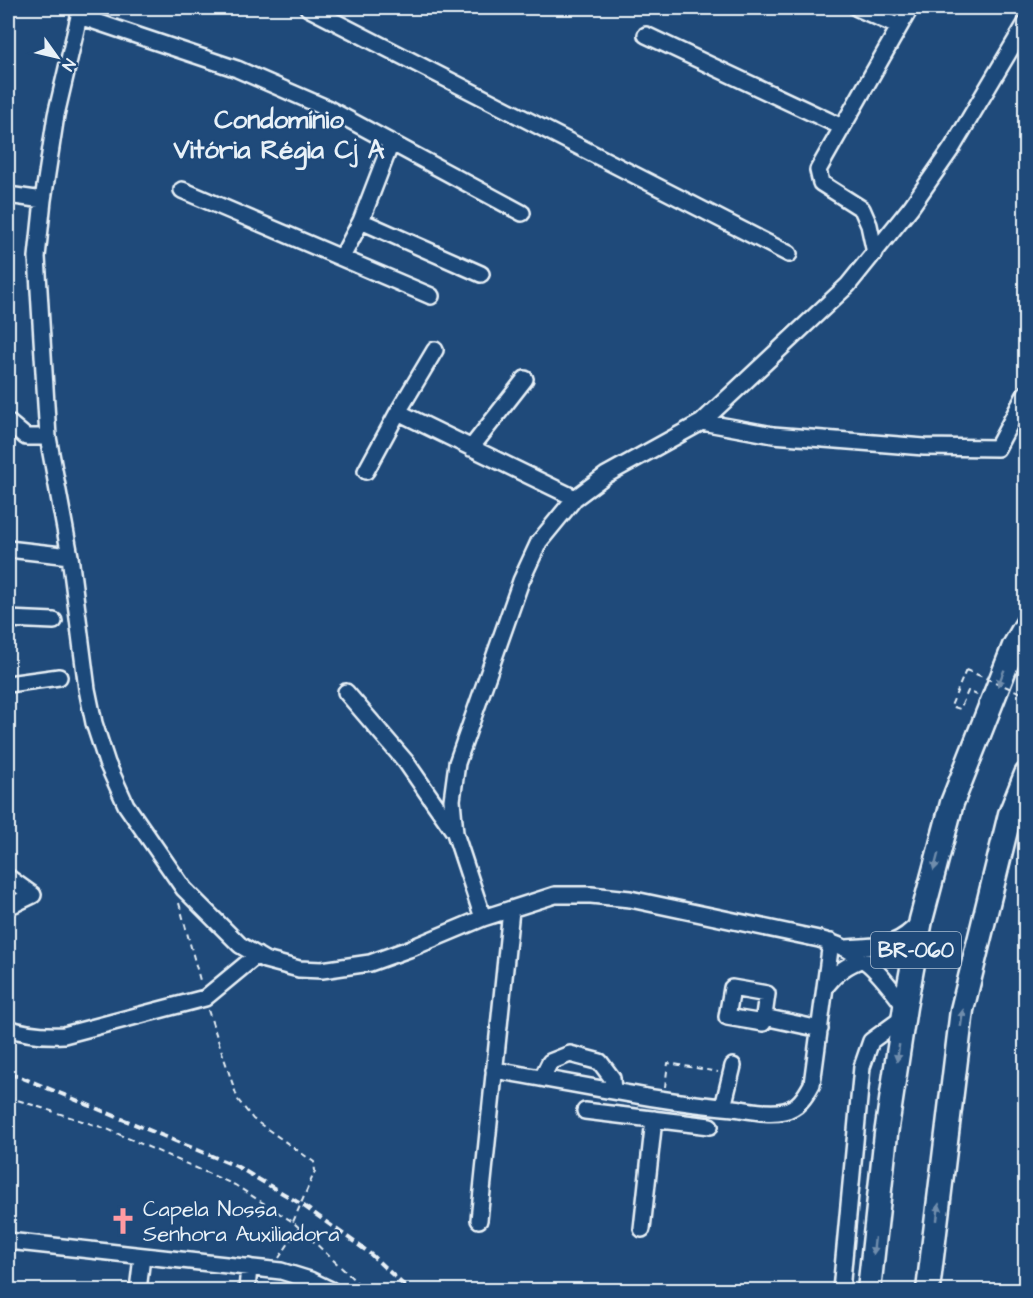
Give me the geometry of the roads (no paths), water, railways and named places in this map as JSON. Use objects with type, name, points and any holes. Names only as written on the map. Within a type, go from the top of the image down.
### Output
[{"type":"highway","name":"BR-060","points":[[869,1290],[886,1134],[904,1012],[921,920],[952,802],[1014,646],[1026,625]]},
{"type":"highway","name":"BR-060","points":[[928,1290],[962,1010],[1010,814],[1026,774]]},
{"type":"street","points":[[308,8],[789,254]]},
{"type":"street","points":[[857,8],[899,27]]},
{"type":"street","points":[[874,253],[869,225],[862,209],[821,183],[818,170],[910,8]]},
{"type":"street","points":[[522,213],[329,109],[237,69],[80,12],[56,115],[37,257],[48,436],[70,556],[87,689],[94,723],[107,763],[126,805],[191,898],[240,945],[265,960],[299,969],[322,970],[370,963],[483,918],[555,895],[591,895],[630,899],[831,942],[847,948],[863,959],[881,975],[904,1012],[871,1041],[862,1067],[841,1290]]},
{"type":"street","points":[[483,918],[455,833],[452,800],[457,763],[522,581],[539,542],[575,498],[606,475],[702,422],[848,285],[911,207],[952,148],[1026,23]]},
{"type":"street","points":[[646,35],[842,127]]},
{"type":"street","points":[[342,257],[361,221],[391,143]]},
{"type":"street","points":[[182,190],[431,296]]},
{"type":"street","points":[[8,195],[43,200]]},
{"type":"street","points":[[361,221],[481,274]]},
{"type":"street","points":[[366,471],[435,350]]},
{"type":"street","points":[[471,448],[525,380]]},
{"type":"street","points":[[702,422],[773,435],[924,447],[998,448],[1026,393]]},
{"type":"street","points":[[398,412],[575,498]]},
{"type":"street","points":[[8,423],[26,436],[48,436]]},
{"type":"street","points":[[8,549],[70,556]]},
{"type":"street","points":[[8,619],[54,621]]},
{"type":"street","points":[[8,684],[59,677]]},
{"type":"street","points":[[346,692],[406,762],[455,833]]},
{"type":"street","points":[[8,878],[33,895],[8,907]]},
{"type":"street","points":[[479,1220],[511,910]]},
{"type":"street","points":[[847,948],[885,945],[899,941],[909,935],[921,920]]},
{"type":"street","points":[[494,1070],[723,1107],[780,1113],[793,1109],[803,1100],[812,1084],[831,942]]},
{"type":"street","points":[[8,1028],[21,1033],[44,1036],[64,1035],[205,998],[257,955]]},
{"type":"street","points":[[827,985],[835,974],[863,959]]},
{"type":"street","points":[[764,1017],[820,1029]]},
{"type":"street","points":[[542,1078],[550,1062],[570,1054],[600,1062],[612,1078],[613,1091]]},
{"type":"street","points":[[723,1107],[732,1070]]},
{"type":"street","points":[[585,1111],[710,1126]]},
{"type":"street","points":[[642,1229],[654,1119]]},
{"type":"street","points":[[8,1241],[273,1270],[310,1280],[332,1290]]},
{"type":"street","points":[[138,1290],[142,1257]]},
{"type":"street","points":[[247,1290],[249,1267]]},
{"type":"railway","points":[[8,1075],[18,1076],[236,1166],[301,1204],[367,1251],[409,1290]]},
{"type":"place","name":"Capela Nossa Senhora Auxiliadora","points":[[123,1221]]},
{"type":"district","name":"Condomínio Vitória Régia Cj A","points":[[279,134]]}]
